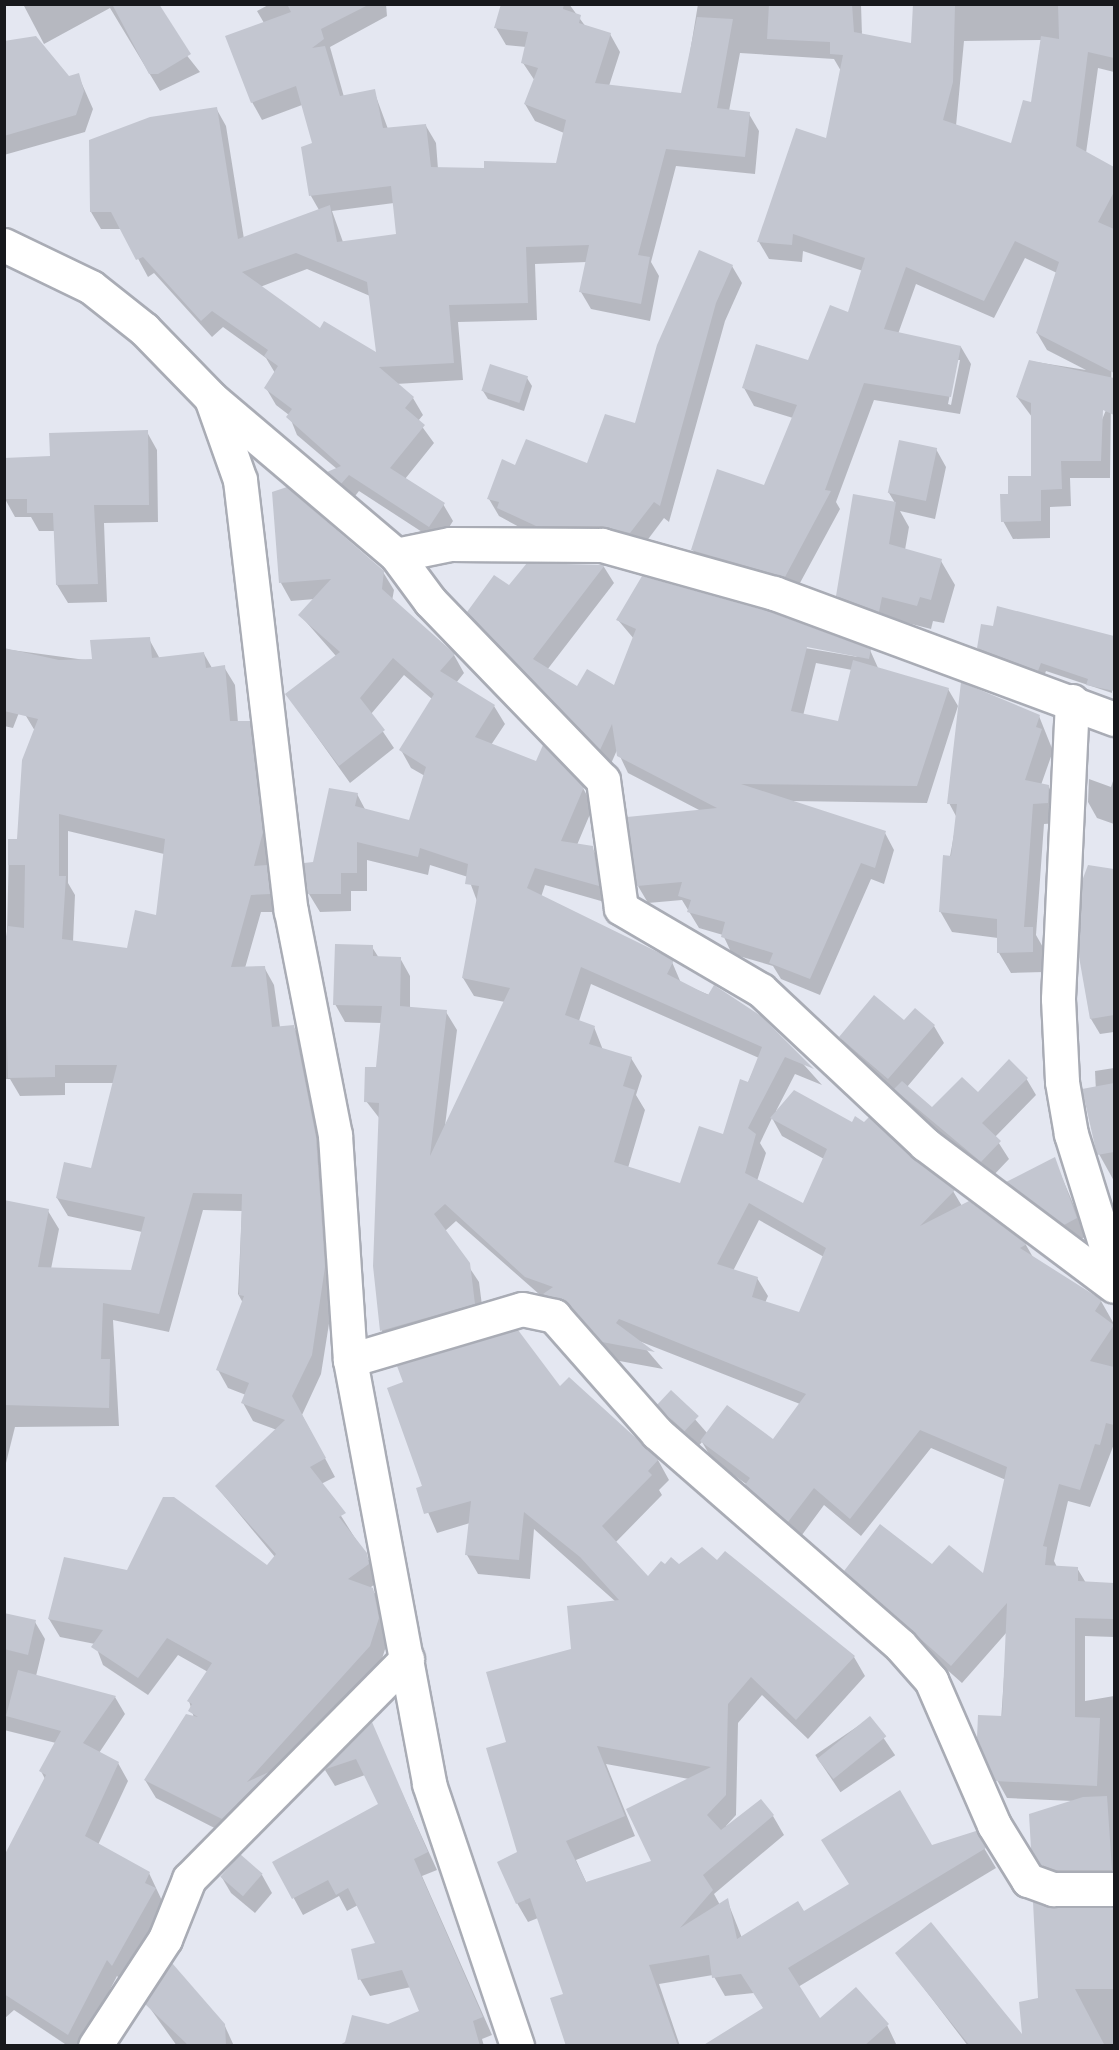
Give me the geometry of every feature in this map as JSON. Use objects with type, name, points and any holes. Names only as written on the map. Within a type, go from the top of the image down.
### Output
[{"type":"street","points":[[4,245],[91,287],[144,329],[211,398],[396,555],[430,601],[603,780],[621,908],[761,990],[925,1144],[1114,1286]]},
{"type":"street","points":[[211,398],[240,480],[291,911],[335,1135],[350,1360],[444,1840],[518,2046]]},
{"type":"street","points":[[396,555],[450,544],[602,544],[774,593],[1072,701],[1114,719]]},
{"type":"street","points":[[1072,701],[1058,999],[1062,1083],[1071,1134],[1114,1272]]},
{"type":"street","points":[[350,1360],[522,1309],[554,1316],[657,1433],[900,1645],[931,1680],[994,1825],[1028,1880],[1053,1889],[1114,1889]]},
{"type":"street","points":[[95,2046],[165,1939],[189,1879],[407,1659]]},
{"type":"building","points":[[112,4],[159,4],[191,54],[158,74],[149,74]]},
{"type":"building","points":[[287,4],[370,4],[321,29],[324,39],[312,48],[325,46],[340,96],[375,89],[383,128],[426,124],[431,167],[484,168],[484,161],[556,163],[566,120],[524,104],[538,68],[521,63],[528,32],[494,28],[501,4],[564,4],[563,9],[581,15],[579,23],[611,33],[595,83],[681,93],[697,17],[733,19],[717,108],[750,112],[745,157],[666,149],[638,255],[650,257],[641,304],[579,292],[589,245],[526,247],[528,303],[449,305],[454,363],[379,367],[414,397],[405,408],[425,425],[390,468],[445,503],[429,527],[349,475],[341,484],[327,472],[341,466],[286,417],[292,409],[264,388],[278,366],[264,356],[268,350],[212,311],[201,321],[143,257],[136,260],[111,212],[90,212],[89,140],[150,117],[217,107],[238,239],[330,205],[337,242],[396,234],[391,186],[309,196],[301,147],[312,143],[296,86],[251,103],[225,36],[291,12]],"holes":[[[296,253],[367,282],[376,352],[324,321],[320,328],[242,272]]]},
{"type":"building","points":[[769,4],[852,4],[854,32],[911,43],[913,4],[955,6],[953,82],[943,120],[1011,143],[1023,100],[1031,102],[1041,36],[1059,39],[1058,4],[1114,4],[1114,58],[1088,52],[1076,146],[1114,167],[1114,192],[1098,222],[1114,229],[1114,373],[1036,333],[1059,262],[1015,241],[984,301],[906,267],[884,329],[961,346],[951,397],[864,383],[825,490],[831,491],[785,577],[691,550],[717,469],[764,485],[797,405],[742,388],[756,344],[808,360],[830,305],[848,312],[865,258],[793,234],[792,245],[757,242],[796,128],[826,138],[843,55],[830,54],[830,42],[767,39]]},
{"type":"building","points":[[36,36],[69,76],[79,73],[84,91],[76,115],[4,136],[4,41]]},
{"type":"building","points":[[699,250],[733,265],[716,303],[660,506],[654,502],[630,533],[602,526],[536,526],[497,508],[499,502],[487,499],[502,459],[515,465],[526,439],[587,463],[605,414],[635,423],[657,345]]},
{"type":"building","points":[[1029,360],[1114,378],[1114,415],[1103,410],[1101,461],[1061,461],[1062,489],[1041,490],[1041,521],[1001,522],[1000,494],[1008,494],[1008,476],[1031,476],[1031,403],[1016,397]]},
{"type":"building","points":[[490,364],[528,376],[519,403],[481,391]]},
{"type":"building","points":[[148,430],[149,505],[94,505],[98,584],[56,585],[53,513],[27,513],[27,499],[4,499],[4,458],[50,456],[49,433]]},
{"type":"building","points":[[899,440],[937,448],[926,501],[888,493]]},
{"type":"building","points":[[287,487],[384,571],[382,589],[455,654],[440,671],[495,705],[475,737],[536,761],[543,745],[584,787],[561,841],[593,846],[599,886],[535,868],[527,888],[674,960],[667,974],[708,995],[714,985],[761,1016],[814,1069],[785,1057],[748,1128],[756,1134],[745,1173],[803,1203],[827,1149],[770,1118],[794,1090],[852,1122],[855,1116],[864,1122],[869,1117],[955,1190],[920,1226],[969,1201],[1027,1244],[1020,1248],[1102,1300],[1095,1311],[1114,1325],[1090,1361],[1114,1367],[1114,1425],[1106,1423],[1100,1445],[1095,1444],[1080,1490],[1059,1484],[1043,1546],[1047,1547],[1045,1565],[1078,1567],[1078,1581],[1114,1583],[1114,1619],[1075,1618],[1075,1717],[1100,1718],[1097,1786],[995,1781],[977,1738],[978,1715],[1002,1716],[1007,1603],[951,1666],[844,1571],[880,1524],[932,1564],[949,1545],[983,1573],[1007,1467],[920,1430],[850,1519],[814,1488],[788,1522],[745,1485],[750,1478],[700,1441],[727,1405],[773,1439],[806,1394],[619,1319],[616,1323],[655,1352],[602,1342],[568,1304],[543,1294],[553,1287],[525,1277],[445,1204],[434,1214],[470,1263],[475,1304],[380,1331],[373,1266],[379,1103],[364,1102],[365,1067],[376,1067],[382,1006],[333,1005],[335,944],[373,945],[373,956],[401,957],[400,1006],[447,1010],[430,1156],[510,988],[462,978],[479,886],[465,884],[468,864],[420,848],[418,857],[357,842],[357,873],[341,873],[341,894],[308,894],[304,863],[313,862],[329,788],[358,793],[355,806],[409,820],[426,767],[399,750],[434,694],[393,658],[360,698],[385,730],[339,766],[285,694],[340,652],[298,615],[331,579],[279,583],[272,492]],"holes":[[[581,967],[762,1047],[748,1082],[740,1079],[723,1134],[699,1126],[680,1183],[614,1162],[635,1090],[623,1086],[632,1057],[589,1044],[595,1026],[565,1015]],[[749,1203],[826,1248],[799,1312],[752,1297],[758,1277],[717,1264]]]},
{"type":"building","points":[[853,494],[896,502],[889,544],[942,559],[931,600],[920,597],[917,606],[882,597],[879,612],[836,596]]},
{"type":"building","points":[[527,563],[605,565],[533,659],[577,686],[587,669],[614,685],[636,629],[616,620],[642,576],[768,611],[871,649],[869,659],[807,647],[791,711],[838,721],[853,660],[949,688],[917,786],[741,784],[886,831],[875,868],[861,863],[810,979],[769,963],[773,953],[721,937],[725,922],[687,912],[691,900],[678,896],[682,882],[637,886],[627,817],[717,808],[617,756],[612,724],[600,750],[467,612],[494,575],[509,585]]},
{"type":"building","points":[[997,606],[1114,636],[1114,691],[1086,685],[1088,679],[1041,663],[1038,671],[977,648],[981,624],[993,626]]},
{"type":"building","points":[[150,637],[152,658],[204,652],[206,668],[225,665],[230,721],[250,721],[263,832],[254,866],[267,865],[270,894],[251,895],[231,967],[265,966],[272,1027],[294,1025],[316,1137],[325,1267],[312,1355],[292,1396],[326,1458],[310,1467],[346,1513],[339,1517],[367,1553],[369,1564],[348,1579],[373,1588],[379,1618],[370,1646],[247,1782],[269,1772],[222,1819],[144,1780],[186,1714],[198,1717],[188,1711],[192,1704],[187,1701],[212,1663],[167,1638],[138,1678],[91,1647],[103,1630],[48,1619],[64,1557],[127,1570],[163,1497],[174,1497],[267,1565],[276,1554],[215,1486],[285,1420],[241,1403],[249,1383],[216,1370],[244,1296],[239,1295],[242,1194],[193,1193],[159,1314],[103,1303],[101,1359],[110,1359],[109,1408],[4,1405],[4,1200],[49,1209],[38,1267],[131,1270],[145,1217],[56,1198],[64,1162],[91,1168],[117,1065],[55,1065],[55,1077],[8,1078],[4,947],[8,926],[24,928],[25,865],[8,865],[8,839],[17,839],[22,760],[38,719],[4,711],[4,648],[59,660],[92,659],[90,640]],"holes":[[[59,814],[165,839],[156,915],[135,910],[127,948],[62,939],[66,876],[59,876]]]},
{"type":"building","points":[[961,682],[1040,715],[1036,727],[1042,729],[1025,780],[1049,785],[1048,803],[1033,804],[1024,927],[1033,927],[1033,952],[997,953],[997,919],[939,912],[943,855],[951,856],[957,804],[947,804]]},
{"type":"building","points":[[1088,865],[1114,869],[1114,1015],[1090,1019],[1079,957],[1082,881]]},
{"type":"building","points":[[874,995],[904,1020],[915,1008],[935,1025],[888,1079],[839,1037]]},
{"type":"building","points":[[1009,1059],[1028,1078],[982,1123],[1001,1141],[981,1162],[894,1089],[902,1081],[932,1107],[962,1077],[978,1092]]},
{"type":"building","points":[[1114,1083],[1114,1152],[1097,1155],[1082,1089]]},
{"type":"building","points":[[1055,1157],[1077,1218],[1064,1225],[1006,1182]]},
{"type":"building","points":[[518,1330],[560,1386],[569,1377],[659,1459],[648,1471],[652,1475],[602,1526],[648,1576],[661,1561],[665,1564],[671,1557],[679,1564],[702,1547],[717,1560],[725,1551],[855,1656],[796,1720],[751,1677],[728,1704],[726,1795],[707,1815],[721,1830],[761,1799],[774,1815],[703,1875],[713,1890],[680,1928],[728,1898],[737,1939],[798,1901],[804,1911],[849,1884],[821,1840],[900,1790],[932,1845],[976,1831],[986,1848],[788,1968],[820,2018],[856,1987],[889,2024],[864,2046],[702,2046],[763,2008],[741,1974],[712,1978],[709,1955],[649,1965],[678,2046],[566,2046],[550,1998],[563,1994],[530,1898],[516,1904],[497,1862],[517,1852],[486,1748],[506,1742],[486,1672],[571,1649],[567,1606],[619,1600],[580,1557],[524,1512],[519,1560],[465,1555],[471,1501],[424,1514],[416,1488],[422,1486],[387,1388],[403,1382],[397,1366]],"holes":[[[597,1746],[711,1767],[626,1809],[651,1861],[586,1882],[566,1841],[625,1816]]]},
{"type":"building","points":[[671,1390],[699,1416],[684,1431],[657,1405]]},
{"type":"building","points":[[4,1613],[36,1620],[28,1655],[4,1649]]},
{"type":"building","points":[[18,1670],[116,1696],[83,1743],[119,1762],[85,1836],[150,1872],[145,1883],[156,1888],[112,1966],[107,1960],[68,2035],[4,1994],[4,1856],[46,1775],[39,1771],[61,1731],[6,1716]]},
{"type":"building","points":[[870,1716],[886,1736],[834,1779],[817,1759]]},
{"type":"building","points":[[372,1722],[428,1852],[414,1859],[483,2017],[473,2021],[480,2046],[338,2046],[345,2042],[352,2015],[388,2024],[419,2011],[402,1970],[358,1980],[351,1949],[375,1943],[348,1888],[336,1895],[328,1880],[292,1899],[272,1862],[378,1804],[356,1759],[323,1770]]},
{"type":"building","points":[[1107,1796],[1112,1870],[1056,1870],[1041,1865],[1031,1849],[1029,1814],[1083,1797]]},
{"type":"building","points":[[240,1854],[263,1874],[243,1896],[220,1877]]},
{"type":"building","points":[[1033,1902],[1053,1908],[1114,1908],[1114,1989],[1075,1989],[1105,2046],[970,2046],[895,1953],[931,1922],[1022,2034],[1019,2002],[1038,1998]]},
{"type":"building","points":[[172,1963],[225,2024],[226,2046],[189,2046],[145,2004]]}]
